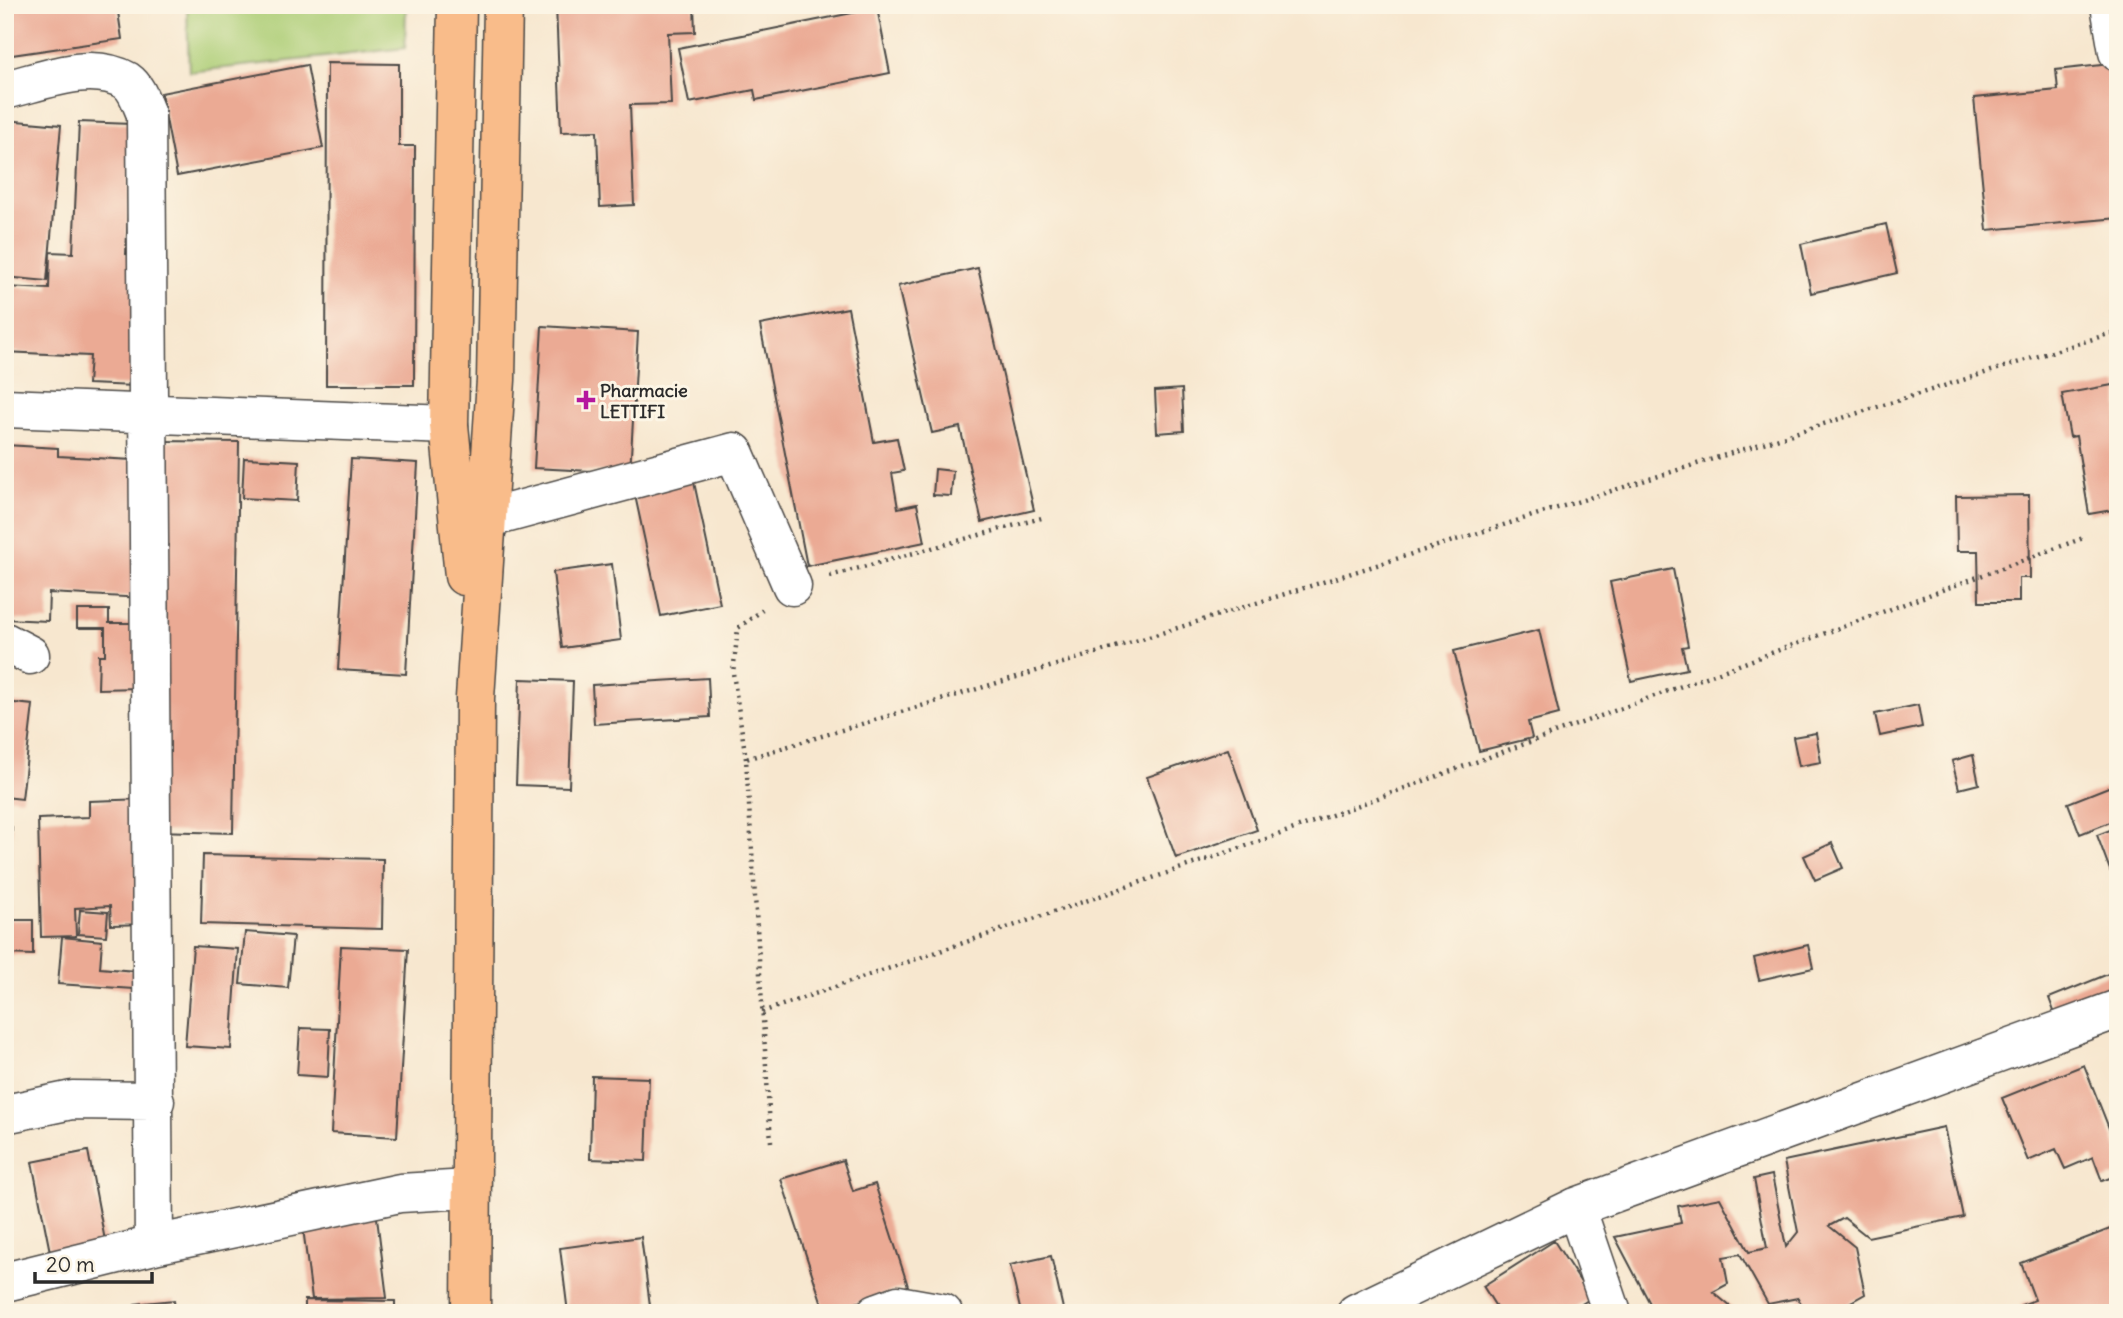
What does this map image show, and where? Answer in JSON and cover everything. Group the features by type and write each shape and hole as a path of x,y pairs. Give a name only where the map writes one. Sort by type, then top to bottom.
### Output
{"main road":[{"path":"457,5 449,425 475,698"},
{"path":"471,1313 469,1189 475,698 496,380 503,5"}],"street":[{"path":"2110,5 2118,52"},
{"path":"5,90 94,70 127,82 136,91 146,114 154,1245"},
{"path":"5,408 449,425"},
{"path":"486,519 734,452 792,586"},
{"path":"1356,1313 1576,1207 2118,1009"},
{"path":"5,1114 72,1100 155,1101"},
{"path":"5,1282 154,1245 400,1193 469,1189"},
{"path":"1576,1207 1612,1313"},
{"path":"876,1313 898,1305 943,1313"}],"path":[{"path":"746,758 1152,636 2118,331"},
{"path":"771,1142 746,758 733,673 738,628 792,586 1045,517"},
{"path":"762,1012 1272,836 2086,537"}],"green space":[{"path":"187,5 406,5 405,48 189,72"}],"building":[{"path":"5,5 117,5 122,39 5,56"},
{"path":"556,5 694,5 695,32 668,33 671,104 630,105 634,205 600,207 597,131 561,132"},
{"path":"877,8 890,73 756,100 754,90 689,103 678,48"},
{"path":"327,63 399,64 399,146 415,146 414,385 326,385"},
{"path":"2111,64 2118,137 2118,218 1987,230 1974,98 2058,90 2056,70"},
{"path":"307,65 323,148 177,176 161,93"},
{"path":"5,120 61,125 47,281 5,277"},
{"path":"79,122 132,124 126,254 141,255 135,386 88,384 90,356 5,352 5,287 49,289 50,252 73,253"},
{"path":"1886,224 1897,273 1811,293 1801,244"},
{"path":"978,268 1034,510 982,522 960,427 932,433 898,286"},
{"path":"848,308 874,442 897,438 904,471 892,473 898,508 917,504 925,542 807,566 760,325"},
{"name":"Pharmacie LETTIFI","path":"542,326 638,332 630,473 534,468"},
{"path":"2118,384 2118,509 2089,514 2076,436 2070,437 2062,394"},
{"path":"1182,389 1184,431 1157,433 1155,391"},
{"path":"160,441 239,442 233,833 154,831"},
{"path":"5,445 58,448 58,456 152,461 144,598 49,593 48,621 5,619"},
{"path":"244,458 299,461 297,501 242,498"},
{"path":"351,459 418,463 406,674 338,670"},
{"path":"935,469 953,471 951,496 933,495"},
{"path":"692,473 720,604 661,616 633,486"},
{"path":"2029,495 2030,578 2019,578 2019,602 1979,602 1978,551 1957,551 1956,496"},
{"path":"612,564 621,640 562,648 553,572"},
{"path":"1673,569 1688,646 1682,647 1687,669 1631,681 1610,582"},
{"path":"77,610 109,610 109,623 139,623 139,688 98,689 99,655 105,655 105,628 77,628"},
{"path":"1539,630 1559,714 1528,722 1532,738 1479,751 1454,651"},
{"path":"708,678 710,717 594,724 592,685"},
{"path":"520,679 573,681 569,787 516,785"},
{"path":"5,702 33,705 22,799 5,797"},
{"path":"1918,705 1922,727 1880,736 1875,714"},
{"path":"1816,733 1821,762 1799,766 1793,737"},
{"path":"1228,749 1257,830 1176,858 1147,777"},
{"path":"1973,755 1979,784 1959,789 1952,761"},
{"path":"2116,784 2118,819 2080,834 2068,803"},
{"path":"145,799 148,924 111,925 110,906 75,908 76,936 41,937 38,819 89,817 89,801"},
{"path":"5,827 12,827 10,920 33,920 33,955 5,954"},
{"path":"2118,827 2118,876 2113,878 2097,835"},
{"path":"1832,843 1843,868 1815,880 1804,856"},
{"path":"203,855 383,859 382,929 201,924"},
{"path":"80,910 108,912 106,936 78,934"},
{"path":"245,932 293,936 288,988 240,984"},
{"path":"62,937 102,941 100,968 135,971 134,989 58,984"},
{"path":"1808,945 1813,968 1759,980 1754,958"},
{"path":"193,946 238,949 231,1049 185,1046"},
{"path":"341,946 408,949 397,1137 331,1133"},
{"path":"2118,970 2118,998 2058,1022 2049,998"},
{"path":"300,1028 330,1029 328,1077 297,1075"},
{"path":"2084,1065 2118,1151 2118,1175 2102,1181 2093,1157 2065,1169 2056,1149 2028,1161 2002,1098"},
{"path":"592,1076 649,1078 646,1161 590,1159"},
{"path":"1944,1127 1963,1217 1868,1237 1844,1218 1829,1226 1855,1247 1865,1294 1842,1307 1843,1313 1806,1313 1798,1298 1768,1304 1740,1254 1723,1257 1728,1284 1713,1292 1738,1313 1655,1313 1615,1237 1681,1223 1678,1206 1720,1198 1749,1252 1767,1248 1754,1179 1772,1175 1786,1247 1798,1232 1784,1161"},
{"path":"88,1151 107,1251 52,1262 32,1162"},
{"path":"843,1160 853,1191 875,1184 908,1286 825,1313 781,1179"},
{"path":"376,1210 387,1298 312,1299 302,1220"},
{"path":"2118,1226 2118,1313 2024,1313 2021,1305 2035,1300 2021,1263"},
{"path":"641,1237 651,1313 568,1313 560,1248"},
{"path":"1554,1241 1591,1298 1568,1313 1500,1313 1483,1286"},
{"path":"1051,1256 1064,1313 1021,1313 1010,1265"},
{"path":"174,1300 175,1313 136,1313 135,1304"},
{"path":"305,1300 395,1301 395,1313 305,1313"}],"place":[{"name":"Pharmacie LETTIFI","path":"586,400"}]}
